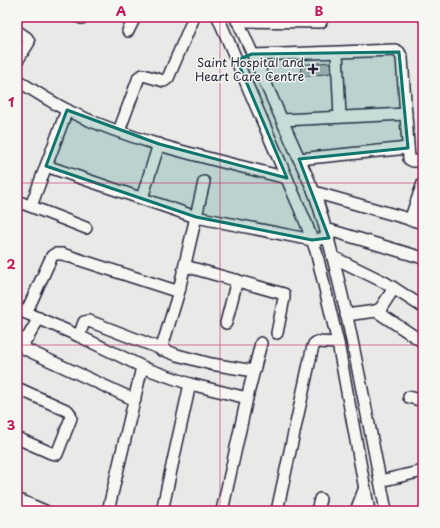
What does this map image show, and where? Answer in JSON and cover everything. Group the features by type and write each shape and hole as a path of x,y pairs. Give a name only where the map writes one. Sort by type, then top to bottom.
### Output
{"street":[{"path":"128,31 136,17"},
{"path":"119,131 139,77 143,75 164,81 168,78 194,17"},
{"path":"218,17 246,56 282,120 281,140 287,178 333,257 360,377 386,511"},
{"path":"321,22 237,19 246,56 281,140 299,159 314,192 322,237 324,282 338,342 368,511"},
{"path":"17,31 27,38 29,42 17,61"},
{"path":"246,56 395,50 399,52 402,58 410,161 423,161"},
{"path":"337,52 340,117"},
{"path":"17,80 38,94 68,110 119,131 159,144 287,178"},
{"path":"31,206 68,110"},
{"path":"282,120 406,114"},
{"path":"142,198 159,144"},
{"path":"299,159 408,148"},
{"path":"46,166 196,217 322,237 423,258"},
{"path":"161,350 180,288 204,182"},
{"path":"410,220 423,183"},
{"path":"314,192 423,223"},
{"path":"17,201 86,228"},
{"path":"180,288 177,291 62,254 55,254 52,256 21,311 79,336 142,367 190,384 247,398"},
{"path":"333,257 369,274 423,307"},
{"path":"185,266 284,294 277,333"},
{"path":"226,323 237,280"},
{"path":"346,315 376,311 381,308 394,288"},
{"path":"376,311 423,342"},
{"path":"39,318 21,339 25,349 134,400"},
{"path":"79,336 84,322 90,321 161,350 199,361 254,371"},
{"path":"277,511 314,344 317,342 338,342"},
{"path":"222,511 247,398 261,343"},
{"path":"108,511 142,367"},
{"path":"162,511 190,384"},
{"path":"17,388 68,411 71,418 57,454 51,453 17,438"},
{"path":"409,398 423,401"},
{"path":"380,481 423,470"},
{"path":"356,511 364,490"},
{"path":"317,511 320,499"},
{"path":"21,504 45,511"}],"highlighted area":[{"path":"399,52 408,148 299,159 329,238 312,240 196,217 46,166 67,110 159,144 287,178 237,60 252,54"}],"building":[{"path":"330,62 331,73 302,77 300,65"}],"place":[{"name":"Saint Hospital and Heart Care Centre","path":"313,69"}]}
